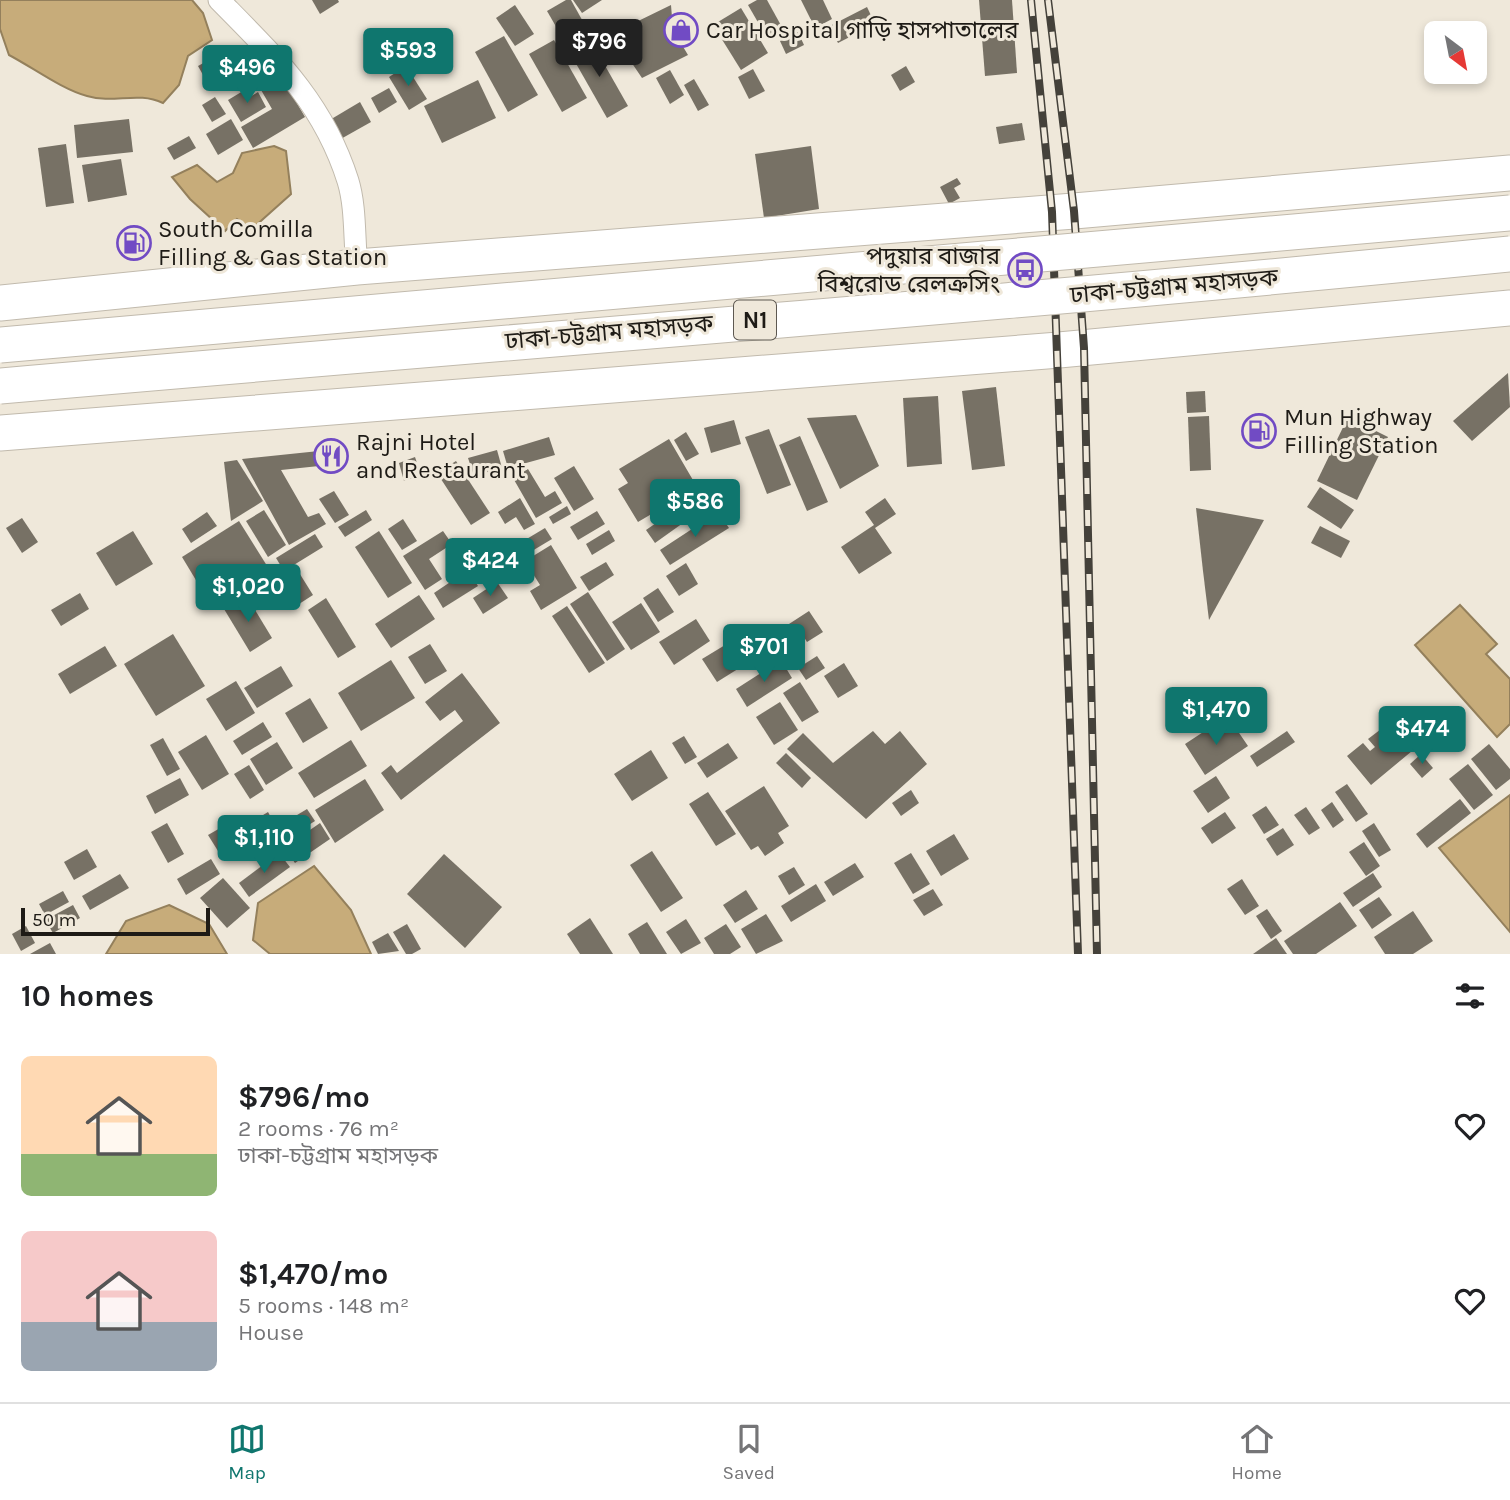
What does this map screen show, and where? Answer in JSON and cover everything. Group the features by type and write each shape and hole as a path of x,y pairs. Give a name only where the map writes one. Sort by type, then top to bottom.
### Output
{"highway":[{"path":"0,303 357,267 1074,211 1510,173"},
{"name":"ঢাকা-চট্টগ্রাম মহাসড়ক","path":"0,345 1510,213"},
{"name":"ঢাকা-চট্টগ্রাম মহাসড়ক","path":"0,386 703,324 1168,288 1510,254"},
{"name":"N1","path":"0,433 1084,348 1510,308"}],"street":[{"path":"219,0 289,71 324,124 349,183 357,267"}],"shaded area":[{"path":"0,0 192,0 203,13 212,40 188,56 179,85 163,103 144,98 97,98 68,89 9,55 0,29"},
{"path":"274,146 286,151 291,194 252,229 237,219 225,231 190,199 172,177 197,165 217,182 233,173 242,153"},
{"path":"1460,605 1497,644 1486,654 1510,679 1510,724 1497,737 1415,645"},
{"path":"1510,795 1510,932 1439,848"},
{"path":"314,866 351,910 371,954 270,954 253,940 258,903"},
{"path":"169,905 209,924 227,954 106,954 126,921"}],"building":[{"path":"312,0 338,0 339,2 320,14"},
{"path":"571,0 591,36 569,49 547,11"},
{"path":"573,0 602,0 582,13"},
{"path":"757,0 767,0 783,29 767,38 748,5"},
{"path":"801,0 823,0 832,19 815,28"},
{"path":"979,0 1012,0 1017,73 985,76"},
{"path":"515,5 534,34 515,46 496,18"},
{"path":"671,5 673,30 688,55 642,78 621,47 630,25"},
{"path":"867,7 875,24 838,43 830,26"},
{"path":"741,8 768,53 741,70 713,25"},
{"path":"798,32 804,45 786,54 780,41"},
{"path":"504,36 538,95 508,112 475,52"},
{"path":"554,40 587,98 562,112 529,54"},
{"path":"591,41 628,106 607,118 570,53"},
{"path":"218,55 227,70 207,82 198,66"},
{"path":"406,66 427,99 409,110 389,77"},
{"path":"906,66 915,82 900,91 891,75"},
{"path":"753,69 765,91 749,99 738,77"},
{"path":"670,70 684,95 670,104 656,78"},
{"path":"278,71 305,117 253,148 241,127 272,109 257,83"},
{"path":"694,79 709,105 698,111 684,85"},
{"path":"478,80 496,118 442,143 424,106"},
{"path":"389,88 397,102 379,113 371,98"},
{"path":"243,91 248,98 258,92 266,107 241,122 228,100"},
{"path":"215,97 226,114 212,122 202,105"},
{"path":"360,102 371,122 339,140 328,121"},
{"path":"129,119 133,152 77,158 74,125"},
{"path":"231,119 243,140 218,155 206,134"},
{"path":"1022,123 1025,140 999,144 996,127"},
{"path":"189,136 196,148 174,160 167,148"},
{"path":"66,144 74,203 46,207 38,148"},
{"path":"811,146 819,209 764,218 755,154"},
{"path":"121,159 127,195 88,202 82,165"},
{"path":"957,178 961,184 954,188 960,198 949,204 940,187"},
{"path":"1508,373 1510,407 1472,441 1453,421"},
{"path":"996,387 1005,466 972,470 962,391"},
{"path":"1205,391 1206,412 1187,413 1186,392"},
{"path":"938,396 942,464 907,467 903,398"},
{"path":"856,415 879,466 840,489 807,418"},
{"path":"1209,416 1211,470 1190,471 1188,417"},
{"path":"1348,417 1388,437 1357,500 1317,481"},
{"path":"734,420 741,444 711,453 704,428"},
{"path":"769,429 791,485 767,494 745,437"},
{"path":"686,432 699,454 686,461 674,440"},
{"path":"800,436 828,502 807,511 779,445"},
{"path":"549,437 555,455 508,468 503,451"},
{"path":"669,439 697,487 638,522 618,489 628,483 619,469"},
{"path":"497,450 502,468 474,476 468,458"},
{"path":"319,451 319,466 281,470 308,517 319,513 326,524 289,545 242,459"},
{"path":"415,457 421,475 404,481 399,463"},
{"path":"237,460 263,501 231,521 224,462"},
{"path":"456,461 490,513 471,525 437,473"},
{"path":"574,466 594,499 574,511 554,478"},
{"path":"528,469 545,497 555,491 562,503 536,518 513,478"},
{"path":"1320,487 1354,510 1341,529 1307,507"},
{"path":"334,491 349,515 335,523 319,499"},
{"path":"702,491 711,503 655,543 646,530"},
{"path":"520,498 535,524 524,530 516,517 505,524 498,512"},
{"path":"885,498 896,514 875,528 892,553 859,574 841,547 874,525 865,512"},
{"path":"567,506 571,514 553,524 549,517"},
{"path":"1196,508 1264,520 1209,620 1203,571"},
{"path":"264,510 286,545 268,557 246,521"},
{"path":"366,510 372,520 345,537 338,527"},
{"path":"597,511 605,524 578,540 570,527"},
{"path":"207,512 217,526 191,543 182,529"},
{"path":"718,512 729,528 670,565 660,550"},
{"path":"22,518 38,542 22,553 6,528"},
{"path":"403,519 417,541 402,550 388,529"},
{"path":"239,521 269,569 211,605 182,557"},
{"path":"1320,526 1350,541 1341,558 1311,543"},
{"path":"545,528 552,539 522,557 515,546"},
{"path":"609,530 615,541 592,555 586,544"},
{"path":"133,531 153,564 116,586 96,553"},
{"path":"379,531 412,583 388,598 355,547"},
{"path":"443,531 452,544 429,559 442,579 425,590 403,556"},
{"path":"315,534 323,547 284,571 276,558"},
{"path":"551,545 577,588 541,610 530,591 540,585 525,561"},
{"path":"480,547 498,575 485,584 466,555"},
{"path":"606,562 614,575 589,591 580,577"},
{"path":"686,563 698,584 679,596 666,576"},
{"path":"468,570 478,586 443,608 434,593"},
{"path":"298,571 313,595 299,604 284,579"},
{"path":"497,582 508,598 483,614 473,598"},
{"path":"658,588 674,612 658,622 643,598"},
{"path":"588,592 625,649 607,661 570,604"},
{"path":"80,593 89,609 61,626 51,610"},
{"path":"246,595 272,638 250,652 224,609"},
{"path":"419,595 435,619 391,648 375,624"},
{"path":"326,598 356,647 338,658 308,610"},
{"path":"641,603 660,632 631,650 612,622"},
{"path":"567,606 605,663 589,673 552,616"},
{"path":"809,611 823,632 807,642 802,634 766,657 758,644"},
{"path":"696,619 710,641 674,665 659,642"},
{"path":"173,634 205,686 156,716 124,664"},
{"path":"735,639 749,662 717,682 702,659"},
{"path":"430,644 447,671 425,684 408,657"},
{"path":"105,646 117,666 70,694 58,674"},
{"path":"817,656 825,668 806,680 798,668"},
{"path":"391,660 415,698 361,731 338,693"},
{"path":"781,660 792,678 747,707 736,689"},
{"path":"844,663 858,686 838,698 824,676"},
{"path":"281,666 293,686 257,708 244,688"},
{"path":"462,673 500,723 401,800 381,773 391,765 397,773 463,721 455,710 440,721 425,702"},
{"path":"236,681 255,713 226,731 206,699"},
{"path":"800,682 819,712 802,722 783,693"},
{"path":"310,698 328,728 303,743 285,713"},
{"path":"780,702 798,730 774,745 756,717"},
{"path":"1220,721 1227,732 1235,727 1248,746 1205,775 1185,744"},
{"path":"263,722 272,737 242,755 233,741"},
{"path":"1389,723 1412,751 1371,785 1347,756 1363,743 1370,751 1375,747 1368,739"},
{"path":"873,731 885,744 900,731 927,764 866,819 787,749 803,733 833,763"},
{"path":"1287,731 1295,742 1257,767 1250,756"},
{"path":"206,735 229,774 202,790 178,752"},
{"path":"684,736 697,757 685,764 672,743"},
{"path":"163,738 180,769 167,776 150,745"},
{"path":"351,740 367,766 314,798 298,773"},
{"path":"277,742 293,768 266,785 250,759"},
{"path":"728,743 738,758 707,778 697,763"},
{"path":"1489,744 1510,769 1510,779 1496,790 1471,759"},
{"path":"651,750 668,778 632,801 614,774"},
{"path":"786,753 811,778 802,788 776,763"},
{"path":"1421,754 1433,768 1422,778 1410,764"},
{"path":"1468,764 1493,795 1474,810 1449,779"},
{"path":"249,765 264,790 250,799 234,774"},
{"path":"1216,776 1230,798 1208,813 1193,791"},
{"path":"180,778 189,795 155,814 146,796"},
{"path":"365,779 384,810 335,843 315,810"},
{"path":"1347,784 1368,814 1356,822 1335,792"},
{"path":"764,786 789,826 778,833 784,843 765,856 758,846 751,850 725,811"},
{"path":"911,790 919,803 901,816 892,803"},
{"path":"708,792 736,834 716,846 689,804"},
{"path":"1460,799 1471,813 1427,848 1416,834"},
{"path":"1332,802 1344,820 1333,828 1321,810"},
{"path":"1266,806 1279,825 1264,834 1252,815"},
{"path":"1306,807 1320,828 1309,835 1294,815"},
{"path":"307,809 315,821 272,848 264,835"},
{"path":"268,812 275,825 246,843 238,830"},
{"path":"1225,812 1236,828 1212,844 1201,828"},
{"path":"167,823 184,854 168,863 151,832"},
{"path":"229,823 244,847 223,859 208,835"},
{"path":"320,823 330,839 295,863 284,848"},
{"path":"1374,823 1391,850 1379,857 1362,831"},
{"path":"1283,828 1294,845 1277,856 1266,839"},
{"path":"954,834 969,859 941,876 926,851"},
{"path":"1364,842 1380,866 1366,876 1349,852"},
{"path":"87,849 97,867 74,880 64,862"},
{"path":"652,851 683,898 661,912 630,865"},
{"path":"279,853 290,867 249,897 239,883"},
{"path":"911,853 930,884 913,894 894,863"},
{"path":"444,854 502,907 465,948 407,894"},
{"path":"211,859 220,874 186,895 177,879"},
{"path":"855,863 864,877 833,896 824,882"},
{"path":"794,867 805,885 789,895 778,876"},
{"path":"1373,873 1382,887 1353,907 1343,893"},
{"path":"120,874 129,888 90,910 82,896"},
{"path":"223,878 250,908 227,928 200,898"},
{"path":"1242,879 1259,906 1245,915 1227,889"},
{"path":"816,884 826,901 791,922 781,906"},
{"path":"933,889 943,905 924,916 913,900"},
{"path":"746,890 758,909 735,923 723,905"},
{"path":"63,891 69,902 45,915 39,904"},
{"path":"1379,897 1392,915 1372,929 1359,910"},
{"path":"1340,902 1357,926 1316,954 1293,954 1284,941"},
{"path":"73,905 80,918 53,933 45,920"},
{"path":"1267,909 1282,931 1271,939 1256,916"},
{"path":"1413,911 1433,941 1413,954 1385,954 1374,937"},
{"path":"766,914 783,941 756,954 741,929"},
{"path":"590,918 613,954 580,954 567,934"},
{"path":"686,919 701,943 681,954 666,932"},
{"path":"647,922 667,954 640,954 628,934"},
{"path":"407,924 421,949 412,954 406,954 393,932"},
{"path":"726,924 741,947 730,954 714,954 704,938"},
{"path":"26,926 35,943 21,951 12,934"},
{"path":"388,933 399,951 378,954 372,942"},
{"path":"1276,938 1287,954 1253,954"},
{"path":"50,943 56,954 30,954"}],"railway":[{"path":"1031,0 1052,212 1078,954"},
{"path":"1048,0 1074,211 1084,348 1097,954"}],"place":[{"name":"Car Hospital গাড়ি হাসপাতালের","path":"681,30"},
{"name":"South Comilla Filling & Gas Station","path":"134,243"},
{"name":"পদুয়ার বাজার বিশ্বরোড রেলক্রসিং","path":"1025,270"},
{"name":"Mun Highway Filling Station","path":"1259,431"},
{"name":"Rajni Hotel and Restaurant","path":"331,456"}]}
